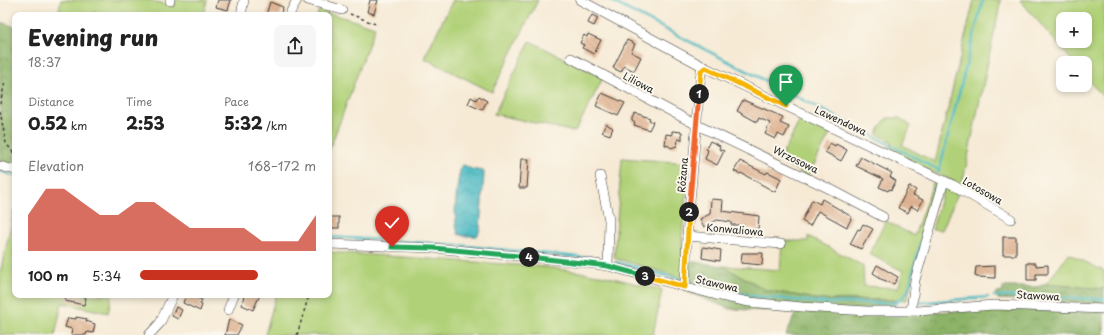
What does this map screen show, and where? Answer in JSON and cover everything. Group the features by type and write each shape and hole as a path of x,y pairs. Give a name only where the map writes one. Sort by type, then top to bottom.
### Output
{"street":[{"path":"242,12 244,0"},
{"path":"291,12 297,0"},
{"path":"310,0 342,10"},
{"name":"Lawendowa","path":"580,0 706,68 944,181"},
{"name":"Liliowa","path":"571,58 697,125"},
{"name":"Różana","path":"685,287 687,236 701,71 706,68"},
{"name":"Wrzosowa","path":"697,125 832,190 883,217"},
{"path":"0,166 12,169"},
{"path":"600,176 609,220 608,266"},
{"path":"911,311 915,280 944,181"},
{"name":"Lotosowa","path":"944,181 1011,219"},
{"name":"Konwaliowa","path":"687,236 781,244"},
{"name":"Stawowa","path":"332,244 433,248 582,262 608,266 685,287 749,302 867,311 911,311 994,305 1104,309"},
{"path":"149,335 160,323 172,298"},
{"path":"228,310 233,298"}],"path":[{"path":"342,10 378,25"},
{"path":"0,104 5,82"},
{"path":"0,111 6,142 12,151"},
{"path":"297,335 308,298"}],"green space":[{"path":"61,0 148,0 174,6 175,0 207,0 205,12 59,12"},
{"path":"453,0 538,0 492,92 424,58"},
{"path":"974,0 1001,0 962,185 889,153 892,142 877,134 887,118 900,118 911,126 902,145 935,162"},
{"path":"1020,0 1104,0 1104,98 1092,84 1092,56 1068,56 1061,48 1092,48 1092,12 1056,12 1056,42"},
{"path":"332,14 375,27 332,143"},
{"path":"0,22 12,26 12,165 0,163"},
{"path":"530,41 603,78 575,132 494,114"},
{"path":"801,118 830,134 808,176 779,161"},
{"path":"622,158 689,163 682,236 683,278 614,258"},
{"path":"933,183 939,184 907,300 821,300 766,290 723,266 780,270 782,241 808,241 808,236 863,266 864,286 898,288 903,271 869,254 886,221 914,236"},
{"path":"944,187 958,193 942,230 932,229"},
{"path":"12,220 12,298 111,298 108,313 62,303 55,335 0,335 0,273"},
{"path":"332,252 546,267 605,276 662,290 653,335 265,335 275,298 332,298"},
{"path":"1069,254 1104,271 1104,289 1046,284"},
{"path":"689,261 723,266 766,290 821,300 893,300 897,314 994,309 1104,312 1104,335 786,335 796,312 730,309 687,292"},
{"path":"1046,284 1104,289 1104,304 998,299 996,293 1003,292 1003,287 1037,287"}],"water":[{"path":"464,165 471,169 484,171 480,230 477,236 464,236 458,234 456,227 455,210 457,191 461,166"}],"building":[{"path":"218,0 231,0 228,10 216,7"},
{"path":"370,0 378,0 374,14 367,12"},
{"path":"270,2 283,7 281,12 267,12"},
{"path":"592,15 598,18 594,26 588,23"},
{"path":"588,34 601,40 594,54 582,48 584,45 580,43 584,35 587,37"},
{"path":"627,40 635,44 631,52 641,57 634,71 624,66 621,72 613,68"},
{"path":"602,93 625,103 618,116 596,106"},
{"path":"479,96 487,101 482,110 468,104 471,97 476,100"},
{"path":"743,100 783,117 780,123 789,127 784,137 778,134 775,139 765,134 770,123 759,118 757,122 737,111"},
{"path":"635,113 650,118 649,120 653,122 649,130 634,125 635,123 632,121 632,118"},
{"path":"606,124 613,128 610,135 602,132"},
{"path":"672,131 682,132 682,140 678,139 677,146 671,148 665,145 666,134 672,135"},
{"path":"710,141 720,146 719,149 724,151 717,165 705,159 708,150 706,149"},
{"path":"830,143 835,146 836,144 847,150 841,161 825,152"},
{"path":"861,157 892,173 890,177 896,181 891,190 889,189 888,191 879,187 883,179 856,166"},
{"path":"521,159 529,159 527,188 519,188"},
{"path":"740,161 766,174 767,172 770,173 781,179 775,192 741,173 740,174 734,171"},
{"path":"909,186 916,190 913,195 923,200 918,210 911,206 908,213 898,208"},
{"path":"711,199 723,200 722,211 759,216 758,229 739,228 739,225 731,225 731,222 717,220 704,227 700,219 710,214"},
{"path":"822,199 852,217 847,227 818,211 810,226 802,221 812,200 820,204"},
{"path":"332,217 339,217 339,228 332,228"},
{"path":"863,224 873,229 861,249 850,244 858,229 860,230"},
{"path":"1003,237 1016,237 1016,255 1003,255"},
{"path":"703,247 721,250 720,261 702,258"},
{"path":"742,253 763,253 762,265 741,263"},
{"path":"1027,263 1036,263 1036,266 1048,265 1048,274 1036,274 1036,280 1027,280"},
{"path":"877,265 898,277 894,284 878,278 878,276 873,273"},
{"path":"995,266 995,278 975,276 976,267"},
{"path":"66,298 86,298 84,305 65,301"},
{"path":"185,298 198,298 202,300 200,304 202,305 200,311 183,303"},
{"path":"243,298 259,298 253,310 242,305"},
{"path":"176,307 182,310 178,319 172,316"},
{"path":"76,317 87,319 86,321 95,324 93,333 87,332 86,335 71,335 72,329 65,327 68,318 76,319"},
{"path":"229,319 242,325 237,335 225,335"}],"waterway":[{"path":"609,0 939,170"},
{"path":"939,171 983,0"},
{"path":"0,171 12,175"},
{"path":"895,302 900,300 908,291 935,187"},
{"path":"332,237 388,240"},
{"path":"397,241 457,245 599,259"},
{"path":"616,262 682,280"},
{"path":"692,283 753,296 825,303 897,303"},
{"path":"994,296 1104,299"},
{"path":"916,303 988,297"}],"route":[{"path":"392,247 472,251 582,262 608,266 685,287 687,236 701,71 706,68 786,106"}]}
